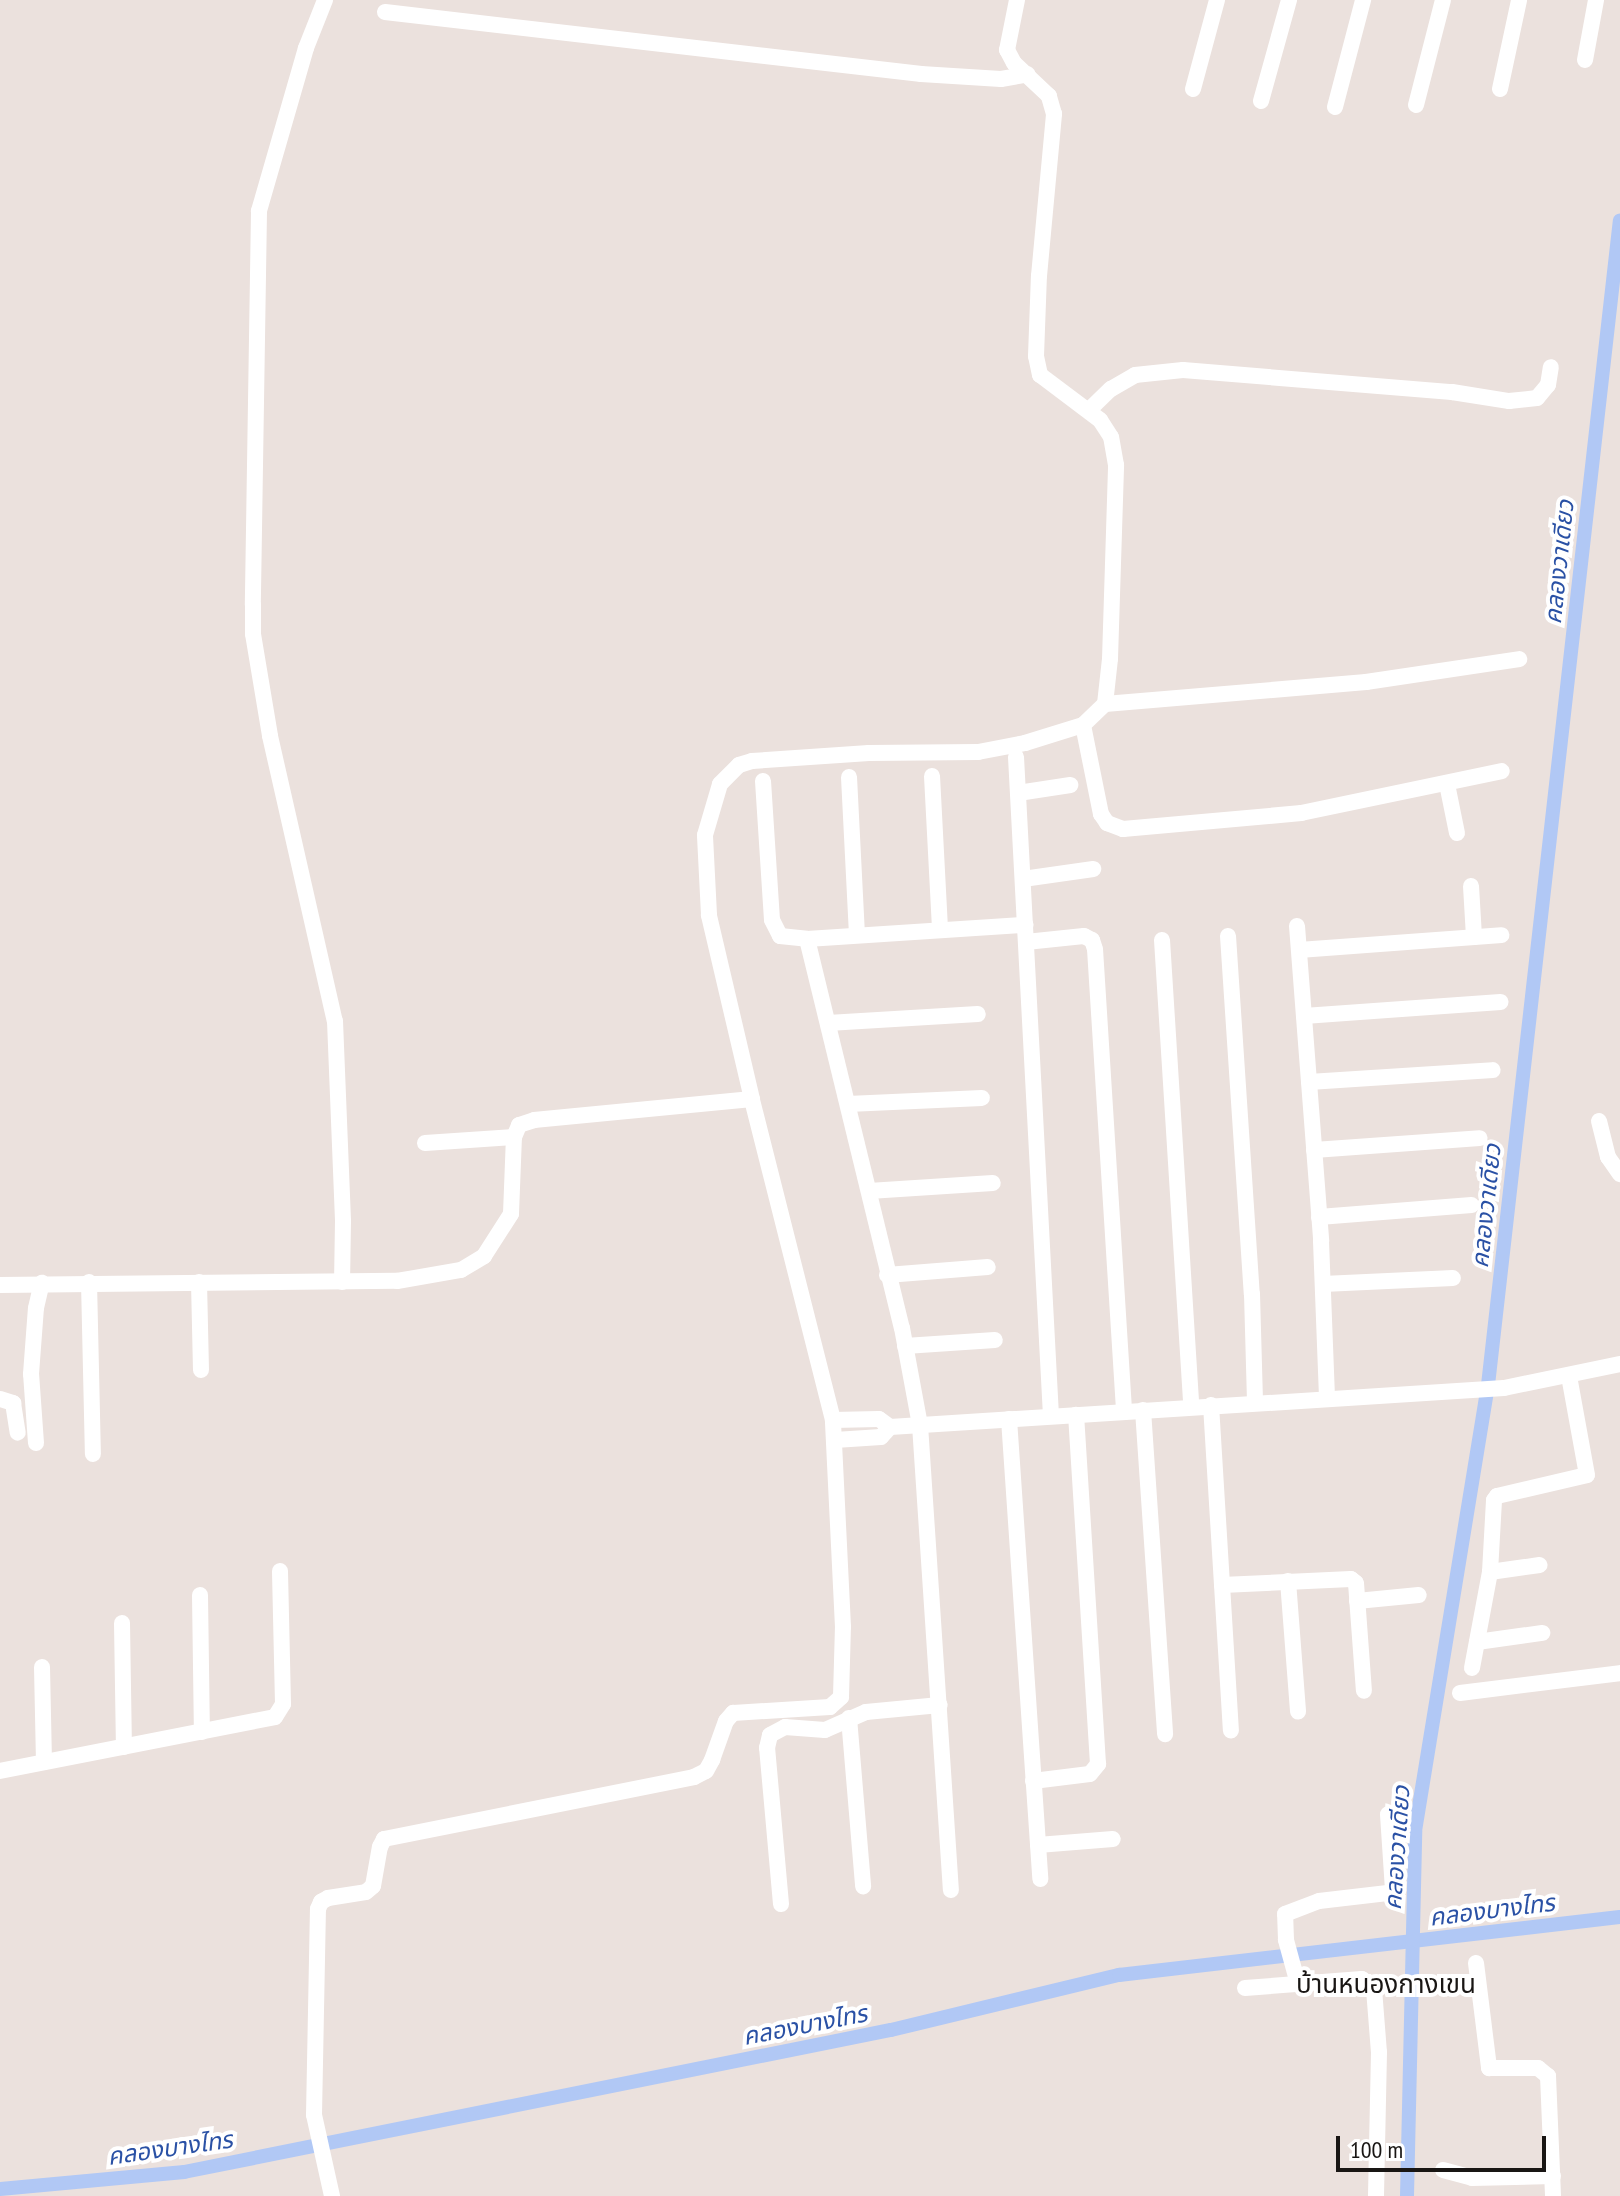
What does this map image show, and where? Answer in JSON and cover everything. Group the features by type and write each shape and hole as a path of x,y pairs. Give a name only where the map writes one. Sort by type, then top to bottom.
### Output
{"street":[{"path":"325,0 306,48 259,211 253,634 270,736 335,1021 343,1221 342,1282"},
{"path":"1017,0 1007,50 1014,63 1049,96 1054,114 1039,276 1036,356 1040,375 1055,389 1090,409 1111,437 1116,465 1110,659 1105,704"},
{"path":"1193,89 1217,0"},
{"path":"1261,101 1289,0"},
{"path":"1335,107 1363,0"},
{"path":"1416,105 1443,0"},
{"path":"1500,89 1519,0"},
{"path":"1585,60 1596,0"},
{"path":"385,12 921,74 1001,79 1028,74"},
{"path":"1090,409 1135,375 1183,370 1452,392 1509,401 1537,398 1548,385 1551,367"},
{"path":"332,2196 315,2118 318,1909 321,1902 366,1892 376,1879 380,1847 393,1835 694,1777 706,1771 726,1721 733,1713 837,1704 841,1697 843,1627 833,1420 709,915 705,835 720,784 729,773 752,761 869,753 978,752 1025,743 1083,725 1105,704 1366,682 1519,659"},
{"path":"1083,725 1101,814 1107,823 1123,829 1301,813 1502,771"},
{"path":"1016,757 1051,1416"},
{"path":"932,776 940,930"},
{"path":"849,777 857,935"},
{"path":"763,781 775,930 780,936 807,939 1026,925"},
{"path":"1447,784 1457,833"},
{"path":"1018,793 1070,785"},
{"path":"1023,879 1093,869"},
{"path":"1471,886 1474,937"},
{"path":"1297,926 1319,1217 1327,1398"},
{"path":"1299,950 1501,935"},
{"path":"1026,942 1084,936 1092,940 1095,949 1124,1412"},
{"path":"1228,936 1252,1294 1255,1402"},
{"path":"807,939 869,1191 920,1425 951,1890"},
{"path":"1162,940 1191,1406"},
{"path":"1304,1016 1501,1002"},
{"path":"828,1023 978,1014"},
{"path":"1309,1082 1493,1070"},
{"path":"848,1104 982,1098"},
{"path":"0,1285 397,1281 461,1270 484,1256 511,1214 514,1137 519,1125 534,1120 752,1099"},
{"path":"1599,1121 1608,1157 1620,1174"},
{"path":"425,1143 514,1137"},
{"path":"1314,1150 1480,1138"},
{"path":"869,1191 993,1183"},
{"path":"1319,1217 1472,1205"},
{"path":"887,1275 988,1267"},
{"path":"1323,1284 1453,1278"},
{"path":"89,1282 93,1454"},
{"path":"199,1282 201,1370"},
{"path":"36,1443 31,1374 36,1308 42,1283"},
{"path":"905,1346 995,1340"},
{"path":"833,1420 879,1419 890,1427 1504,1388 1620,1364"},
{"path":"1472,1668 1490,1572 1491,1520 1497,1496 1587,1475 1569,1376"},
{"path":"0,1399 13,1403 18,1433"},
{"path":"1211,1405 1231,1730"},
{"path":"1143,1410 1165,1734"},
{"path":"1033,1781 1090,1774 1098,1764 1076,1415"},
{"path":"1009,1419 1040,1879"},
{"path":"835,1440 881,1437 890,1427"},
{"path":"1490,1572 1540,1565"},
{"path":"0,1771 275,1717 281,1712 280,1571"},
{"path":"1222,1585 1351,1579 1356,1583 1364,1691"},
{"path":"1288,1581 1298,1712"},
{"path":"200,1595 202,1732"},
{"path":"1357,1601 1419,1595"},
{"path":"122,1623 124,1747"},
{"path":"1477,1642 1542,1633"},
{"path":"42,1667 44,1762"},
{"path":"1460,1693 1620,1673"},
{"path":"781,1904 767,1748 770,1735 785,1727 825,1730 866,1712 940,1705"},
{"path":"849,1718 863,1886"},
{"path":"1295,1977 1284,1920 1291,1910 1319,1901 1393,1890 1388,1814"},
{"path":"1038,1845 1113,1839"},
{"path":"1476,1963 1489,2068 1538,2068 1548,2076 1553,2196"},
{"path":"1245,1988 1295,1977 1362,1979 1374,1989 1379,2052 1376,2196"},
{"path":"1443,2170 1472,2178 1553,2176"}],"waterway":[{"name":"คลองวาเดียว","path":"1407,2196 1415,1831 1488,1385 1620,220"},
{"name":"คลองบางไทร","path":"0,2189 184,2172 891,2030 1119,1975 1620,1917"}],"district":[{"name":"บ้านหนองกางเขน","path":"1386,1984"}]}
